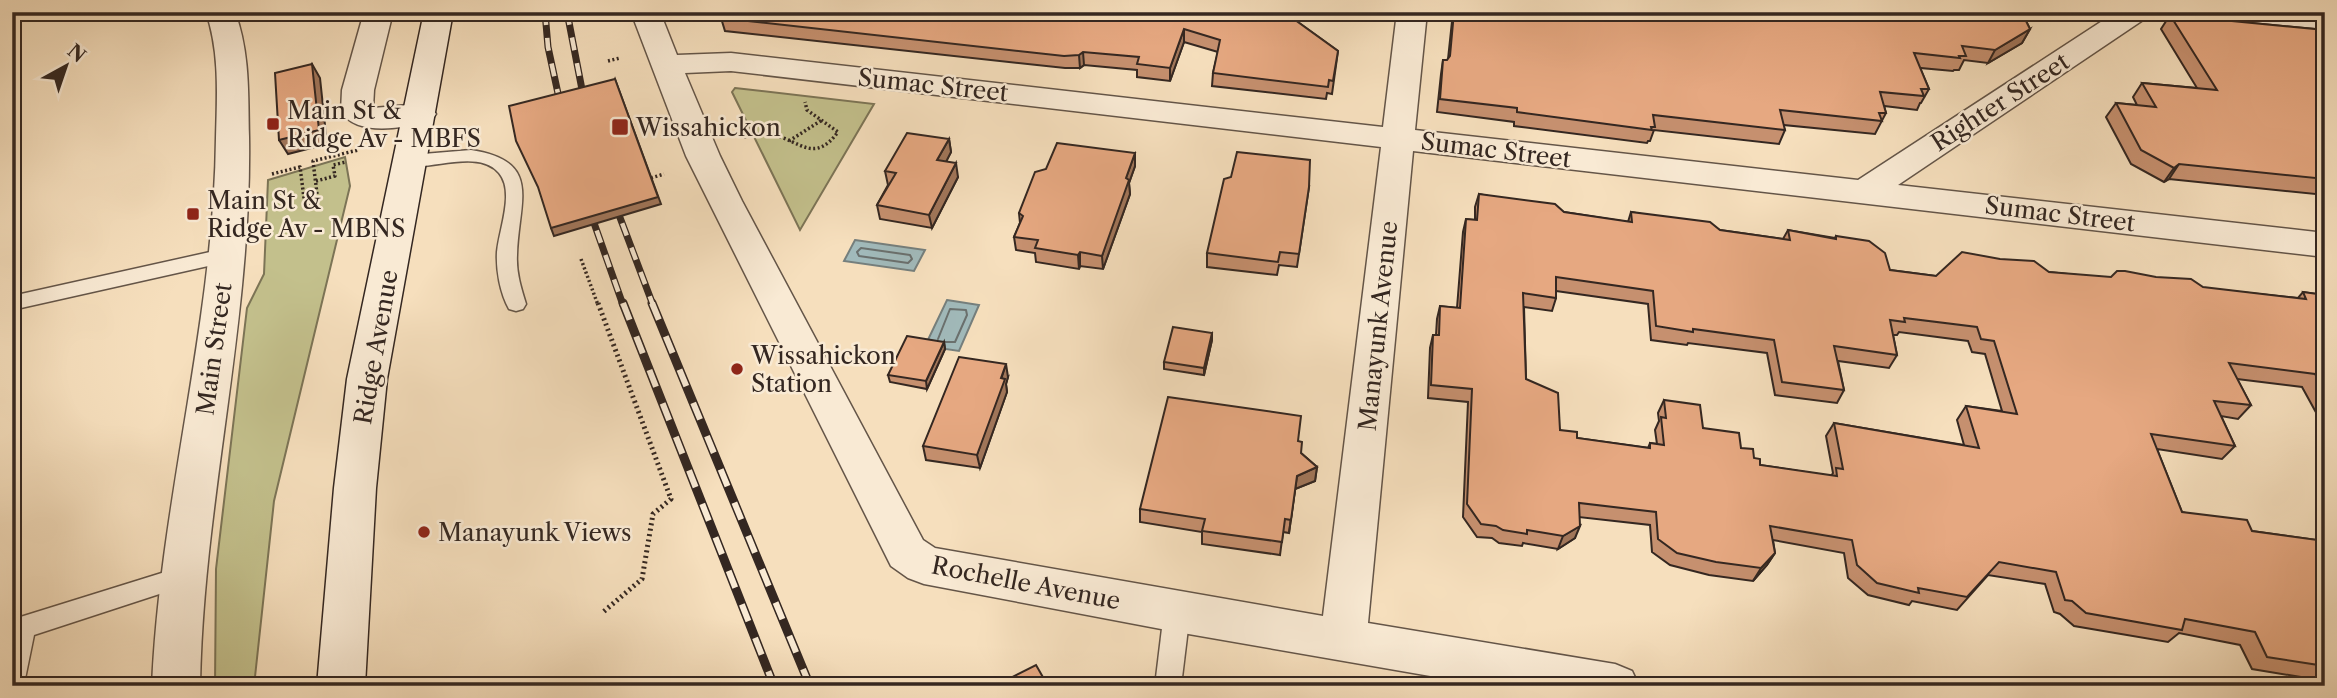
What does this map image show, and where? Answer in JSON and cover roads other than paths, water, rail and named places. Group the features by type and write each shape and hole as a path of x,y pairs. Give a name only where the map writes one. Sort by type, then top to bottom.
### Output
{"street":[{"name":"Main Street","path":"176,686 181,577 228,255 233,184 232,51 220,12"},
{"path":"379,12 358,90 357,112 360,116 373,117 420,114"},
{"name":"Ridge Avenue","path":"341,686 355,488 367,379 439,12"},
{"name":"Rochelle Avenue","path":"645,12 725,201 907,553 924,565 1177,612 1615,686"},
{"name":"Manayunk Avenue","path":"1343,640 1412,12"},
{"name":"Righter Street","path":"1864,192 2136,12"},
{"path":"2190,12 2325,25"},
{"name":"Sumac Street","path":"667,64 731,62 2325,245"}],"lane":[{"path":"411,161 469,154 497,164 511,178 514,185 507,259 508,279 516,304"},
{"path":"12,303 228,255"},
{"path":"12,679 23,627 181,577"},
{"path":"1168,686 1168,663 1177,612"}],"water":[{"path":"855,240 925,250 914,271 844,261"},
{"path":"947,300 979,305 959,351 925,346"}],"railway":[{"path":"545,12 548,47 562,112"},
{"path":"567,12 585,105"},
{"path":"613,199 653,305"},
{"path":"588,206 623,305"},
{"path":"623,303 774,686"},
{"path":"652,303 810,686"}],"place":[{"name":"Main St & Ridge Av - MBFS","path":"273,124"},
{"name":"Wissahickon","path":"620,127"},
{"name":"Main St & Ridge Av - MBNS","path":"193,214"},
{"name":"Wissahickon Station","path":"737,369"},
{"name":"Manayunk Views","path":"424,532"}]}
